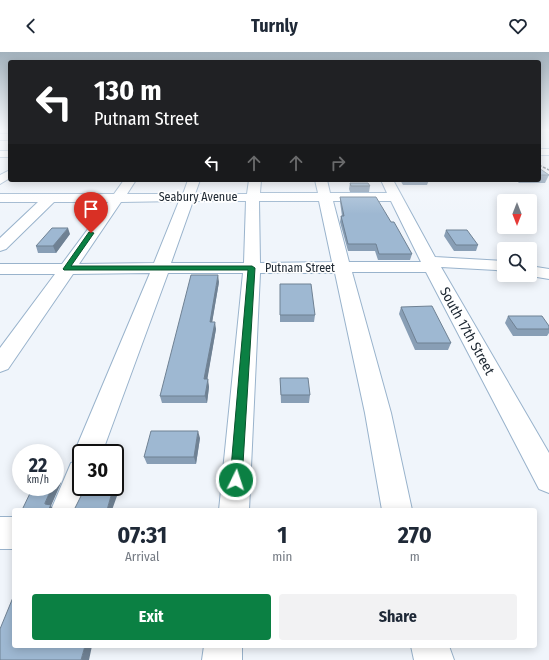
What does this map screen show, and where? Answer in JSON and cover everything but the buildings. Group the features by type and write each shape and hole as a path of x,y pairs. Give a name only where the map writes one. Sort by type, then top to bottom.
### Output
{"street":[{"path":"0,364 129,182"},
{"path":"234,508 252,268 254,188"},
{"path":"324,188 378,413 397,508"},
{"name":"Seabury Avenue","path":"0,198 117,198 191,189 392,188"},
{"name":"South 17th Street","path":"392,188 431,264 549,480"},
{"path":"92,444 191,189"},
{"path":"0,246 50,198"},
{"name":"Putnam Street","path":"0,269 342,268 431,264 497,265"},
{"path":"67,508 72,495"},
{"path":"0,533 12,533"},
{"path":"222,660 223,648"},
{"path":"431,648 434,660"}],"railway":[{"path":"541,166 549,170"}],"route":[{"path":"91,233 66,269 252,268 236,480"}]}
